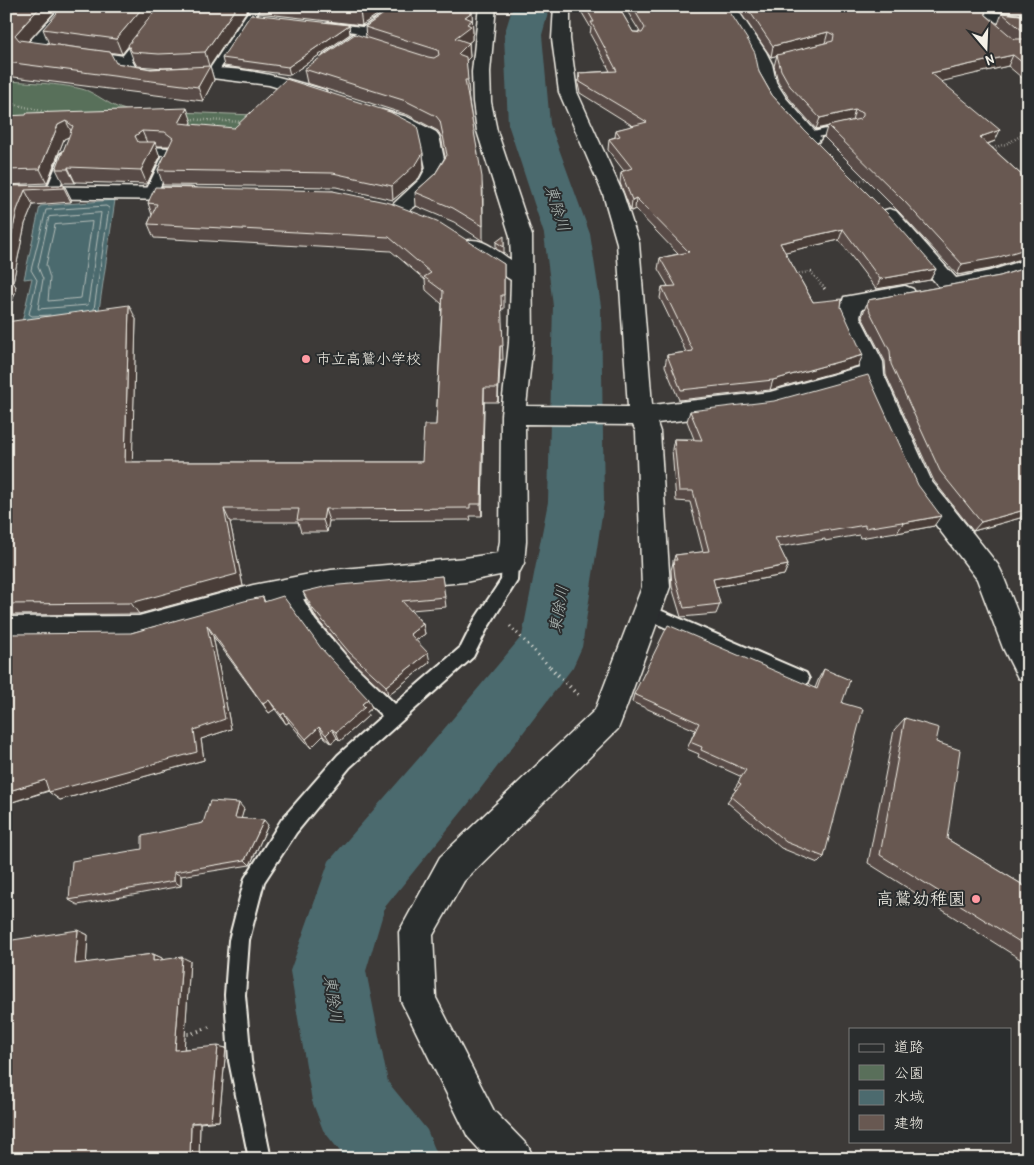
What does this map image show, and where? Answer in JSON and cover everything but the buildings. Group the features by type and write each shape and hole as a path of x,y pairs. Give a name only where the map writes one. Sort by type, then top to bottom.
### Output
{"street":[{"path":"72,6 32,49 124,62 128,72 156,77 212,73 271,80 336,100"},
{"path":"290,85 353,42 370,39 406,6"},
{"path":"6,630 139,629 253,597 331,582 465,570 510,563 513,541 520,415 521,236 487,131 482,102 481,72 488,6"},
{"path":"515,1159 481,1124 419,1001 416,932 452,869 607,719 656,587 648,432 641,416 628,243 613,194 568,92 561,39 562,6"},
{"path":"726,6 767,63 767,82 778,101 815,142"},
{"path":"983,17 1028,21"},
{"path":"363,109 400,122 430,136 436,168 428,183 389,208 422,219"},
{"path":"6,192 214,194"},
{"path":"879,206 951,286"},
{"path":"454,234 522,277"},
{"path":"1028,266 993,278 852,303 849,317 871,362 872,375 922,488 988,573 1017,648 1028,670"},
{"path":"520,415 641,416 770,401 860,376 872,375"}],"lane":[{"path":"124,62 168,6"},
{"path":"212,73 255,17 257,6"},
{"path":"314,24 370,39"},
{"path":"815,142 852,126"},
{"path":"52,191 72,140"},
{"path":"148,151 170,152 151,193"},
{"path":"260,1159 240,1061 234,995 239,940 255,878 289,826 344,761 467,652 481,624 509,581 510,563"},
{"path":"289,590 309,625 345,667 395,716"},
{"path":"648,612 800,679"}],"path":[{"path":"6,102 52,114"},
{"path":"183,119 250,122"},
{"path":"982,151 1006,144 1028,132"},
{"path":"785,274 811,272 834,301 851,307"},
{"path":"492,607 589,706 607,719"},
{"path":"173,1035 191,1034 236,1016"}],"green space":[{"path":"6,81 48,84 80,89 88,91 116,107 126,110 255,115 421,174 406,188 6,116"}],"water":[{"path":"115,200 98,317 22,322 32,278 24,279 40,206"}],"waterway":[{"name":"東除川","path":"398,1159 352,1101 328,971 355,887 457,765 551,647 576,502 577,306 567,234 529,124 523,35 532,6"}],"place":[{"name":"市立高鷲小学校","path":"306,359"},
{"name":"高鷲幼稚園","path":"976,899"}]}
